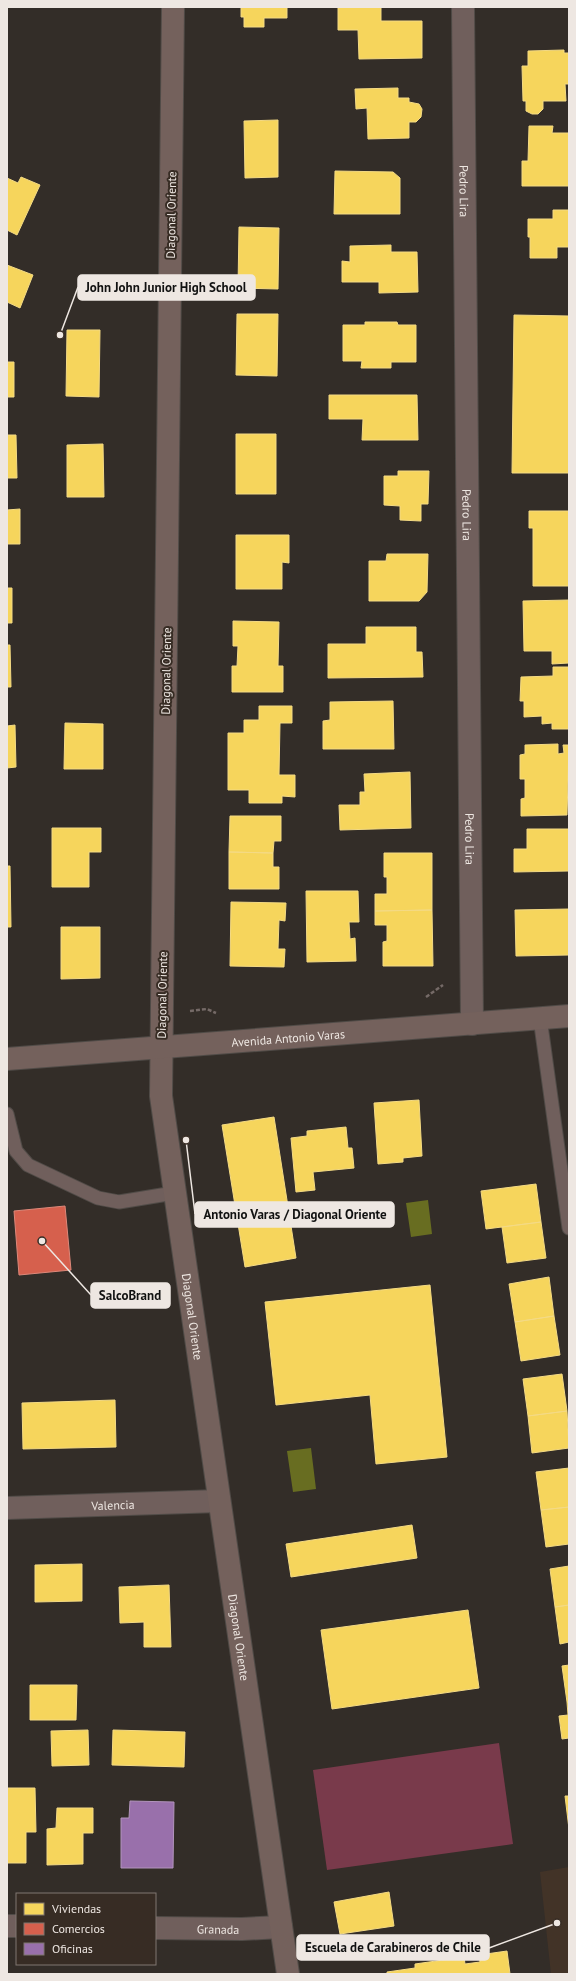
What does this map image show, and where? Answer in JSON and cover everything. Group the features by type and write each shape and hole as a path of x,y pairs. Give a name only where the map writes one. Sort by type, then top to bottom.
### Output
{"main road":[{"name":"Diagonal Oriente","path":"173,7 160,1047 162,1101 174,1193 288,1974"},
{"name":"Avenida Antonio Varas","path":"7,1059 569,1016"}],"street":[{"name":"Pedro Lira","path":"463,7 472,1024"},
{"name":"Valencia","path":"7,1508 219,1501"},
{"name":"Granada","path":"156,1928 242,1929 281,1927"}],"lane":[{"path":"540,1018 569,1228"},
{"path":"7,1114 16,1151 28,1165 98,1198 119,1202 174,1193"}],"shaded area":[{"path":"428,1200 432,1234 411,1237 406,1203"},
{"path":"311,1448 316,1489 293,1492 287,1451"},
{"path":"499,1743 513,1844 327,1870 313,1770"},
{"path":"569,1867 569,1974 551,1974 540,1872"}],"building: Viviendas":[{"path":"241,7 287,7 287,18 264,18 264,27 244,27 244,17 241,17"},
{"path":"338,7 381,7 381,21 422,21 422,58 359,59 358,30 338,30"},
{"path":"564,50 564,53 569,53 569,84 565,84 566,101 543,101 543,109 538,114 532,114 526,111 526,101 523,101 522,66 528,66 528,51"},
{"path":"398,88 398,98 409,98 409,102 419,104 422,109 421,117 416,122 409,122 409,138 368,139 367,108 356,109 355,89"},
{"path":"278,120 278,177 245,178 244,121"},
{"path":"529,126 553,126 552,133 569,133 569,186 522,186 522,161 528,161"},
{"path":"335,171 393,172 400,178 400,214 334,214"},
{"path":"21,177 40,185 17,235 7,230 7,178 18,183"},
{"path":"553,210 569,210 569,247 557,247 557,258 530,258 528,219 553,219"},
{"path":"239,227 279,228 278,289 238,288"},
{"path":"391,245 391,252 417,252 418,292 379,293 379,282 342,282 342,261 350,262 350,246"},
{"path":"7,265 33,275 20,308 7,302"},
{"path":"237,314 278,314 277,376 236,375"},
{"path":"514,315 569,316 569,473 512,473"},
{"path":"365,322 397,322 398,325 416,325 416,362 391,362 391,368 361,368 362,361 343,361 343,325 365,325"},
{"path":"67,330 100,330 99,397 66,396"},
{"path":"7,362 14,362 14,397 7,397"},
{"path":"329,395 417,395 418,440 362,440 363,419 329,419"},
{"path":"236,434 276,434 276,494 236,494"},
{"path":"7,435 16,435 17,478 7,478"},
{"path":"103,444 104,497 67,497 67,445"},
{"path":"398,471 429,471 428,504 421,504 421,521 400,520 400,506 384,505 384,476 398,476"},
{"path":"20,509 20,544 7,544 7,510"},
{"path":"529,511 569,511 569,586 533,586 533,528 529,528"},
{"path":"236,535 289,535 289,563 282,562 282,589 236,589"},
{"path":"387,554 428,554 427,592 419,601 369,601 369,561 386,561"},
{"path":"7,588 12,588 12,623 7,623"},
{"path":"569,600 569,663 552,664 552,651 524,651 523,601"},
{"path":"233,621 279,622 278,666 283,666 283,692 232,692 232,666 237,666 238,646 233,646"},
{"path":"366,627 416,627 416,652 422,652 423,677 328,678 328,644 366,644"},
{"path":"7,645 10,645 11,687 7,687"},
{"path":"553,667 569,667 569,729 552,729 552,723 542,724 542,716 524,717 524,701 520,701 521,677 553,676"},
{"path":"393,701 394,749 323,749 323,721 330,720 330,702"},
{"path":"259,706 292,706 292,723 280,723 279,775 295,775 295,797 282,796 282,803 249,803 249,790 228,790 228,733 244,733 244,720 259,720"},
{"path":"65,723 103,724 103,769 64,769"},
{"path":"15,725 16,767 7,768 7,726"},
{"path":"558,744 558,754 564,753 563,745 569,745 567,815 521,816 521,799 525,798 525,779 520,779 520,755 525,754 525,745"},
{"path":"410,772 411,828 340,830 339,805 360,805 360,792 365,792 364,774"},
{"path":"230,816 281,816 281,841 274,841 273,853 229,852"},
{"path":"52,828 101,828 101,852 89,852 89,887 52,887"},
{"path":"527,829 569,829 569,871 514,872 514,849 527,849"},
{"path":"229,852 273,853 273,867 279,867 279,889 229,889"},
{"path":"384,853 432,853 432,910 375,911 375,894 387,894 387,877 384,877"},
{"path":"7,866 10,866 11,927 7,927"},
{"path":"306,891 358,891 359,922 349,922 350,939 355,938 356,961 307,962"},
{"path":"231,902 286,903 285,921 279,920 278,949 285,949 284,967 230,966"},
{"path":"569,909 569,955 516,956 515,910"},
{"path":"432,910 433,966 383,966 383,942 387,941 387,925 375,925 375,911"},
{"path":"61,927 100,927 100,978 61,979"},
{"path":"419,1100 422,1156 403,1158 403,1162 378,1164 374,1103"},
{"path":"274,1117 296,1258 245,1267 222,1125"},
{"path":"346,1127 348,1148 352,1148 354,1168 313,1172 315,1190 296,1192 291,1138 307,1136 307,1131"},
{"path":"536,1184 541,1222 486,1229 481,1191"},
{"path":"541,1222 546,1258 507,1263 502,1227"},
{"path":"549,1277 554,1316 515,1322 509,1284"},
{"path":"430,1285 447,1457 376,1464 370,1395 276,1405 265,1302"},
{"path":"554,1316 560,1355 521,1361 515,1322"},
{"path":"562,1374 567,1411 528,1416 523,1379"},
{"path":"115,1400 116,1447 23,1449 22,1403"},
{"path":"567,1411 569,1448 532,1453 528,1416"},
{"path":"569,1468 569,1507 541,1510 536,1472"},
{"path":"569,1507 569,1544 546,1547 541,1510"},
{"path":"412,1525 417,1558 291,1577 286,1544"},
{"path":"82,1564 82,1601 35,1602 35,1565"},
{"path":"569,1566 569,1605 555,1607 550,1569"},
{"path":"169,1585 171,1647 144,1647 144,1622 120,1623 119,1587"},
{"path":"569,1605 569,1642 560,1644 555,1607"},
{"path":"468,1610 479,1688 332,1709 321,1630"},
{"path":"569,1665 569,1702 567,1702 562,1666"},
{"path":"30,1685 77,1685 76,1720 30,1720"},
{"path":"567,1702 569,1702 569,1738 562,1739 559,1716 568,1715"},
{"path":"88,1730 89,1765 52,1766 51,1731"},
{"path":"113,1730 185,1732 184,1767 112,1765"},
{"path":"7,1788 35,1788 36,1832 26,1832 26,1863 7,1863"},
{"path":"565,1796 569,1796 569,1829"},
{"path":"57,1808 93,1808 93,1833 83,1833 83,1864 47,1865 47,1829 56,1828"},
{"path":"389,1892 394,1926 340,1934 334,1902"},
{"path":"507,1951 510,1974 387,1974 387,1972 415,1968 415,1964 464,1957 465,1964 480,1962 479,1955"}],"building: Comercios":[{"path":"65,1206 71,1270 19,1275 14,1211"}],"building: Oficinas":[{"path":"130,1801 174,1802 173,1868 121,1868 121,1818 129,1818"}],"place":[{"name":"John John Junior High School","path":"60,335"},
{"name":"Antonio Varas / Diagonal Oriente","path":"186,1140"},
{"name":"SalcoBrand","path":"42,1241"},
{"name":"Escuela de Carabineros de Chile","path":"557,1923"}]}
